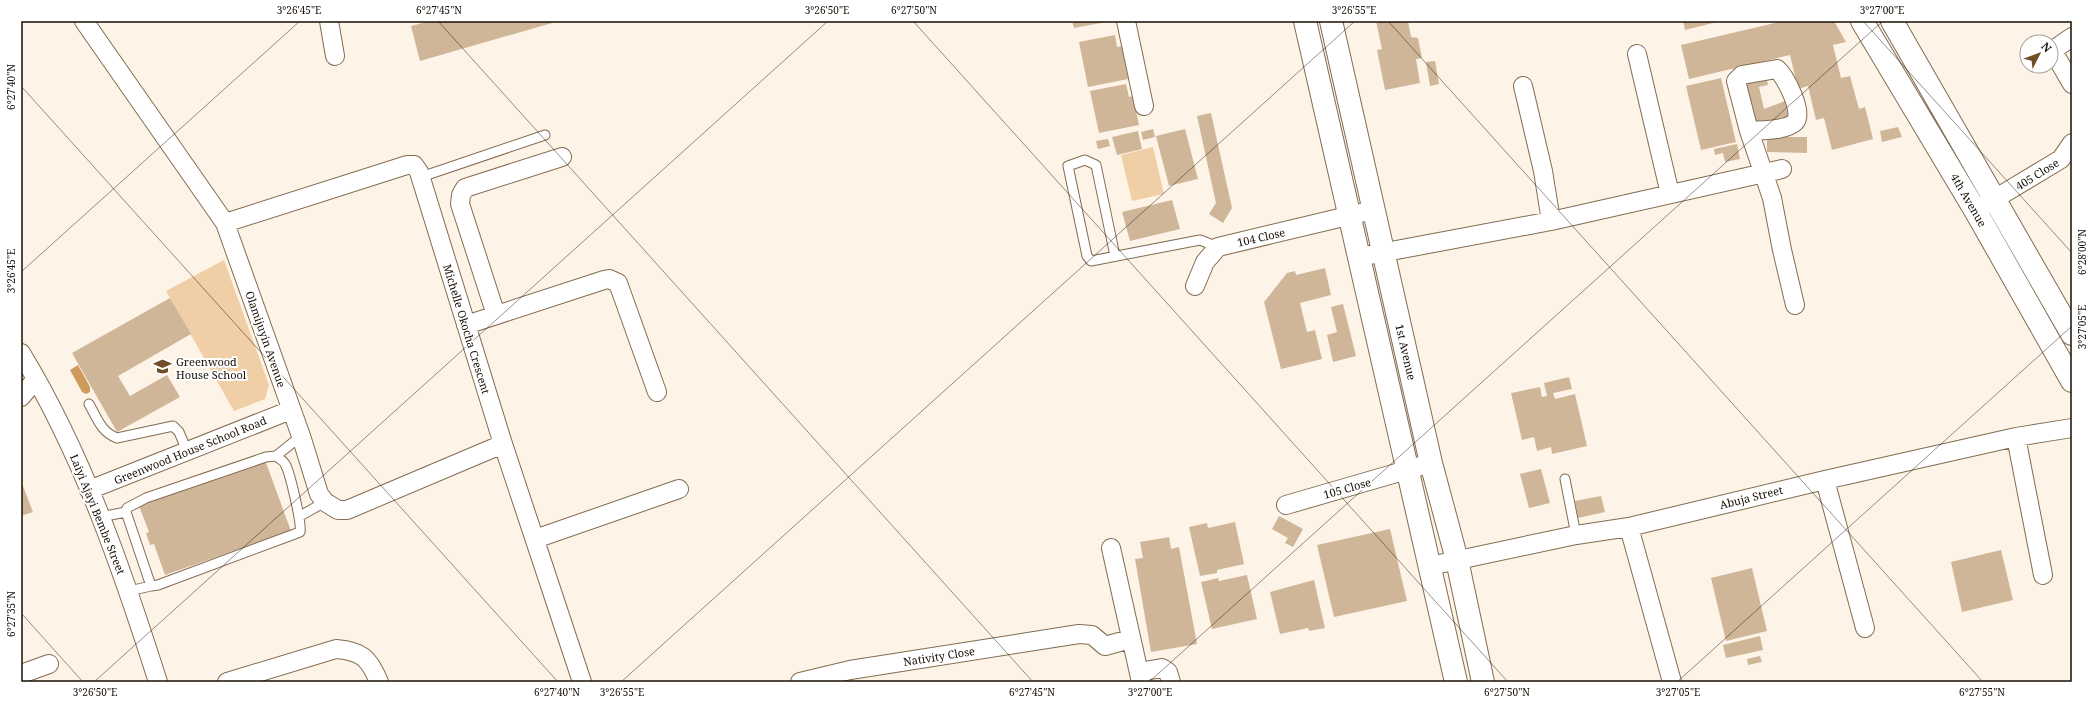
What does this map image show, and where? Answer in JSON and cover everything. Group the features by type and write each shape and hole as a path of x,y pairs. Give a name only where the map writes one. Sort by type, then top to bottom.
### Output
{"street":[{"name":"Olamijuyin Avenue","path":"84,21 225,223 301,436 319,494 325,502"},
{"path":"329,21 335,56"},
{"path":"1126,21 1144,106"},
{"path":"1305,21 1348,217 1359,257 1456,682"},
{"name":"1st Avenue","path":"1331,21 1432,463 1457,560 1482,682"},
{"name":"4th Avenue","path":"1862,21 1975,210 2072,381"},
{"name":"4th Avenue","path":"1892,21 2072,334"},
{"path":"2072,37 2056,48 2054,53 2072,84"},
{"path":"1637,54 1670,194"},
{"path":"1523,86 1543,171 1550,221"},
{"path":"1749,130 1773,171 1772,198 1795,305"},
{"name":"405 Close","path":"1975,210 1996,200 2061,159 2072,143"},
{"path":"496,315 460,204 461,195 465,188 562,157"},
{"path":"225,223 407,165 414,165 421,177"},
{"path":"1359,257 1550,221 1773,171"},
{"name":"Michelle Okocha Crescent","path":"421,177 503,444 582,682"},
{"name":"104 Close","path":"1218,247 1373,210"},
{"path":"1195,286 1205,262 1218,247"},
{"path":"466,325 604,280 614,280 618,283 657,392"},
{"name":"Laiyi Ajayi Bembe Street","path":"21,353 58,419 89,490 128,591 158,682"},
{"path":"21,397 36,379"},
{"name":"Greenwood House School Road","path":"89,490 291,410"},
{"name":"Abuja Street","path":"1430,566 1576,535 1629,527 1825,480 2016,437 2072,428"},
{"path":"2016,437 2043,575"},
{"path":"325,502 338,510 347,510 503,444"},
{"name":"105 Close","path":"1286,505 1432,463"},
{"path":"1825,480 1865,628"},
{"path":"535,539 679,489"},
{"path":"1629,527 1672,682"},
{"path":"1111,548 1130,639 1140,677 1162,668 1168,672 1171,682"},
{"name":"Nativity Close","path":"800,682 850,670 1079,634 1092,635 1105,646 1130,639"},
{"path":"227,682 336,649 351,650 366,657 379,682"},
{"path":"21,674 49,664"}],"lane":[{"path":"421,177 545,135"},
{"path":"1115,256 1096,165 1085,160 1068,166 1087,256 1091,261 1200,240 1218,247"},
{"path":"89,404 104,432 109,435 117,438 173,426 179,432 187,451"},
{"path":"151,586 126,512 130,505 146,498 266,457 276,456 301,436"},
{"path":"128,591 158,585 300,532 302,526 300,516 285,464 276,456"},
{"path":"1565,479 1576,535"},
{"path":"300,516 325,502"},
{"path":"100,517 126,512"}],"shaded area":[{"path":"1153,147 1164,194 1132,201 1121,155"},
{"path":"224,260 269,385 265,399 234,411 166,291"},
{"path":"78,365 90,387 90,392 86,394 82,392 70,370"}],"building":[{"path":"430,21 559,21 420,61 411,26"},
{"path":"1072,21 1106,21 1106,22 1074,28"},
{"path":"1376,21 1408,21 1411,37 1418,38 1422,58 1416,59 1420,83 1385,90 1377,50 1382,49"},
{"path":"1683,21 1717,21 1717,22 1685,30"},
{"path":"1783,21 1834,21 1846,42 1833,45 1841,78 1850,76 1859,109 1865,107 1873,139 1832,150 1824,118 1816,120 1808,86 1798,89 1790,55 1689,79 1681,45"},
{"path":"1115,35 1117,47 1122,46 1128,79 1088,87 1079,42"},
{"path":"1435,61 1439,84 1430,86 1426,62"},
{"path":"1766,75 1768,85 1759,87 1764,109 1785,101 1788,117 1755,124 1745,79"},
{"path":"1721,78 1736,142 1701,150 1686,86"},
{"path":"1126,84 1129,97 1133,96 1139,125 1099,133 1090,91"},
{"path":"1211,113 1232,208 1223,223 1209,214 1216,203 1197,116"},
{"path":"1898,127 1902,137 1882,142 1880,131"},
{"path":"1153,129 1155,137 1143,140 1141,132"},
{"path":"1185,129 1198,179 1169,186 1156,136"},
{"path":"1138,131 1142,149 1117,155 1112,137"},
{"path":"1767,137 1807,137 1807,153 1767,152"},
{"path":"1108,139 1110,146 1098,149 1096,141"},
{"path":"1737,144 1740,159 1725,162 1723,153 1715,155 1714,149"},
{"path":"1172,200 1180,229 1130,241 1122,212"},
{"path":"1325,268 1331,295 1300,303 1307,332 1315,330 1322,359 1281,369 1264,302 1287,273 1295,271 1296,275"},
{"path":"170,298 191,334 118,376 130,396 167,375 180,397 117,432 72,353"},
{"path":"1343,304 1356,356 1333,362 1327,335 1337,332 1331,307"},
{"path":"1569,377 1572,389 1553,393 1555,399 1575,394 1587,446 1552,454 1551,447 1537,451 1534,437 1522,440 1511,393 1540,387 1542,397 1547,396 1544,383"},
{"path":"265,460 291,531 165,575 154,544 150,545 146,533 149,532 139,506"},
{"path":"1541,469 1550,503 1529,508 1520,474"},
{"path":"21,481 33,512 21,516"},
{"path":"1601,496 1605,512 1578,518 1575,501"},
{"path":"1279,516 1303,529 1293,547 1285,543 1288,538 1272,529"},
{"path":"1235,522 1244,564 1217,570 1217,573 1200,576 1189,527 1207,523 1208,528"},
{"path":"1390,529 1407,601 1334,617 1317,545"},
{"path":"1169,537 1171,549 1179,547 1197,644 1151,652 1135,559 1143,558 1140,542"},
{"path":"2001,550 2013,600 1962,612 1951,562"},
{"path":"1752,568 1767,631 1726,641 1711,578"},
{"path":"1247,575 1257,619 1212,629 1201,582 1218,578 1219,581"},
{"path":"1314,580 1325,628 1309,631 1308,628 1280,634 1270,592"},
{"path":"1760,636 1763,650 1726,658 1723,645"},
{"path":"1760,656 1762,662 1748,665 1747,659"}],"place":[{"name":"Greenwood House School","path":"163,367"}]}
